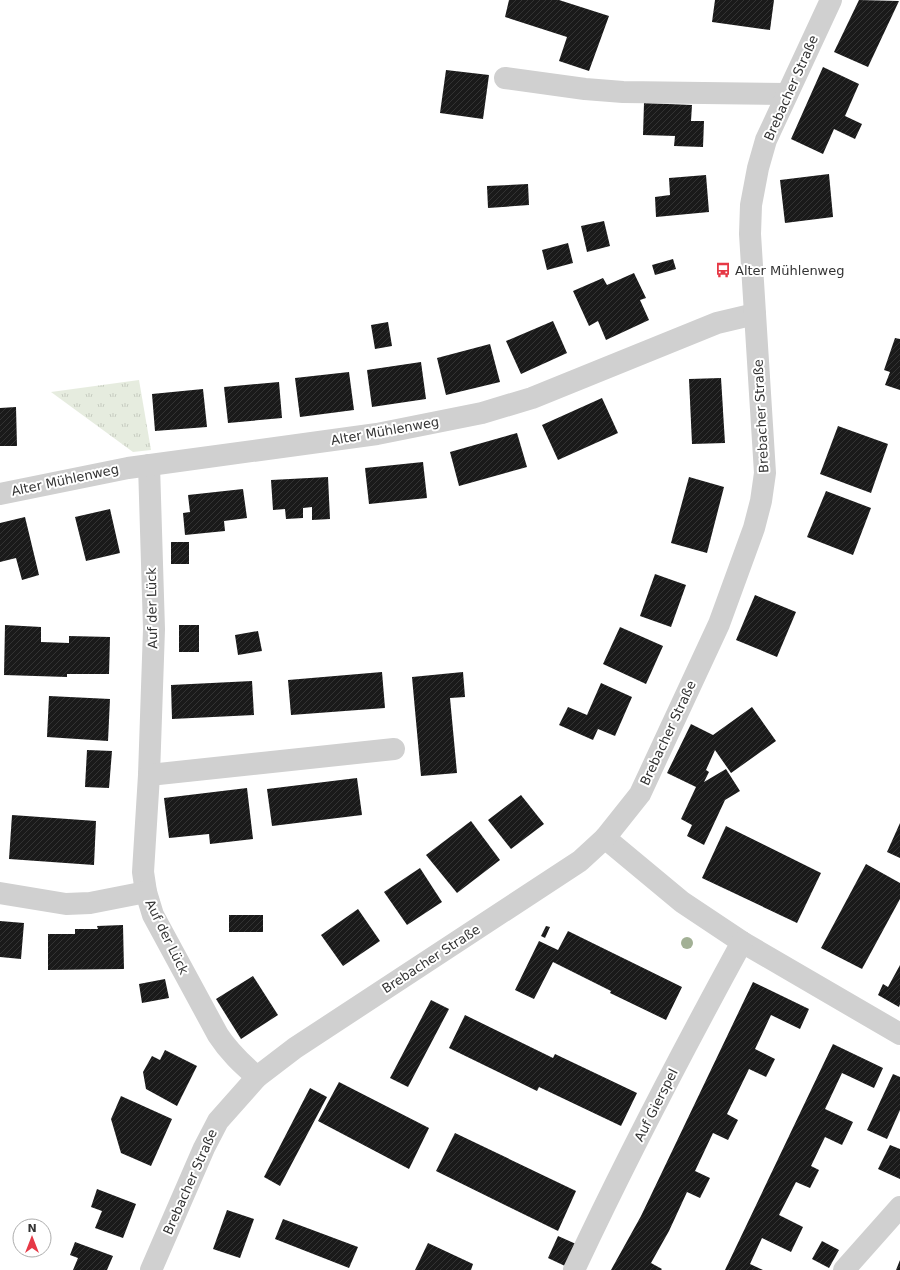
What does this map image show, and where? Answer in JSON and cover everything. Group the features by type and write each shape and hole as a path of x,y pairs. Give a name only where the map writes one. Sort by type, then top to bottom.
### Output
{"street":[{"name":"Brebacher Straße","path":"151,1270 218,1121 257,1077 295,1048 580,861 605,838 640,794 719,624 754,528 762,501 765,473 750,234 751,205 758,168 766,140 830,0"},
{"path":"505,78 585,89 623,92 787,94"},
{"name":"Alter Mühlenweg","path":"0,494 128,468 377,434 482,412 532,398 717,323 755,314"},
{"name":"Auf der Lück","path":"149,465 154,629 149,775 143,872 146,892 153,914 218,1035 237,1060 257,1077"},
{"path":"149,775 394,749"},
{"path":"605,838 682,902 742,942 900,1034"},
{"path":"0,894 66,904 90,903 146,892"},
{"name":"Auf Gierspel","path":"574,1270 610,1194 742,942"},
{"path":"844,1270 900,1207"}],"green space":[{"path":"139,380 151,450 133,452 51,392"}],"building":[{"path":"509,0 559,0 609,16 589,71 559,61 567,37 505,17"},
{"path":"715,0 774,0 770,30 712,22"},
{"path":"859,0 899,1 868,67 834,52"},
{"path":"823,67 859,84 845,116 862,124 855,139 834,129 823,154 791,139"},
{"path":"446,70 489,75 483,119 440,113"},
{"path":"644,103 692,105 691,121 704,121 703,147 674,146 675,136 643,135"},
{"path":"829,174 833,217 785,223 780,180"},
{"path":"706,175 709,212 656,217 655,197 670,195 669,178"},
{"path":"528,184 529,205 488,208 487,186"},
{"path":"604,221 610,246 587,252 581,226"},
{"path":"568,243 573,263 547,270 542,250"},
{"path":"673,259 676,269 655,275 652,265"},
{"path":"634,273 646,298 640,300 649,320 606,340 598,321 589,326 573,291 603,278 607,285"},
{"path":"553,321 567,353 521,374 506,341"},
{"path":"388,322 392,346 375,349 371,325"},
{"path":"895,338 900,339 900,390 885,385 890,372 884,370"},
{"path":"490,344 500,382 446,395 437,358"},
{"path":"421,362 426,399 372,407 367,370"},
{"path":"349,372 354,410 300,417 295,378"},
{"path":"721,378 725,443 692,444 689,379"},
{"path":"279,382 282,418 228,423 224,387"},
{"path":"203,389 207,427 155,431 152,394"},
{"path":"602,398 618,433 558,460 542,425"},
{"path":"16,407 17,446 0,446 0,408"},
{"path":"838,426 888,444 871,493 820,474"},
{"path":"517,433 527,467 459,486 450,452"},
{"path":"423,462 427,498 369,504 365,468"},
{"path":"328,477 330,519 312,520 312,507 303,508 303,518 286,519 285,509 273,510 271,480"},
{"path":"689,477 724,487 707,553 671,543"},
{"path":"243,489 247,518 224,521 225,531 185,535 183,513 190,512 188,495"},
{"path":"826,491 871,508 853,555 807,537"},
{"path":"110,509 120,553 86,561 75,517"},
{"path":"25,517 39,575 22,580 16,558 0,562 0,523"},
{"path":"171,542 189,542 189,564 171,564"},
{"path":"655,574 686,585 671,627 640,616"},
{"path":"755,595 796,612 777,657 736,640"},
{"path":"5,625 41,627 41,642 69,643 69,636 110,637 109,674 67,674 67,677 4,675"},
{"path":"179,625 199,625 199,652 179,652"},
{"path":"620,627 663,646 646,684 603,664"},
{"path":"258,631 262,651 238,655 235,635"},
{"path":"382,672 385,708 291,715 288,680"},
{"path":"463,672 465,697 450,698 457,773 421,776 412,677"},
{"path":"252,681 254,715 172,719 171,685"},
{"path":"601,683 632,697 615,736 598,729 593,740 559,725 568,707 587,715"},
{"path":"49,696 110,699 108,741 47,737"},
{"path":"752,707 776,741 731,773 715,750 706,770 709,772 704,782 726,769 740,791 725,800 704,845 687,836 692,825 681,819 696,787 667,773 691,724 713,735"},
{"path":"87,750 112,751 109,788 85,787"},
{"path":"357,778 362,815 272,826 267,789"},
{"path":"247,788 253,839 210,844 209,834 169,838 164,798"},
{"path":"521,795 544,824 511,849 488,820"},
{"path":"12,815 96,821 94,865 9,859"},
{"path":"471,821 500,860 457,893 426,855"},
{"path":"900,823 900,858 887,852"},
{"path":"726,826 821,873 797,923 702,878"},
{"path":"866,864 900,883 900,899 862,969 821,948"},
{"path":"420,868 442,902 407,925 384,892"},
{"path":"358,909 380,941 343,966 321,935"},
{"path":"229,915 263,915 263,932 229,932"},
{"path":"0,921 24,923 21,959 0,957"},
{"path":"123,925 124,969 48,970 48,934 75,934 75,929 98,929 97,926"},
{"path":"546,926 550,927 545,938 541,936"},
{"path":"568,931 682,987 666,1020 610,993 611,991 553,962 534,999 515,990 539,941 558,950"},
{"path":"900,965 899,1007 878,995 883,984 888,987"},
{"path":"253,976 278,1015 241,1039 216,999"},
{"path":"165,979 169,998 142,1003 139,984"},
{"path":"753,982 809,1009 800,1029 771,1015 755,1049 775,1059 766,1077 749,1069 727,1114 738,1120 728,1140 713,1133 695,1171 710,1178 700,1198 687,1192 669,1231 651,1263 662,1269 611,1270 641,1216"},
{"path":"431,1000 449,1009 408,1087 390,1078"},
{"path":"465,1015 553,1058 555,1054 637,1093 621,1126 539,1087 537,1091 449,1048"},
{"path":"833,1044 883,1068 874,1088 842,1073 825,1109 853,1122 842,1145 825,1137 811,1166 819,1170 810,1188 796,1182 779,1215 803,1227 791,1252 762,1238 750,1264 763,1270 725,1270"},
{"path":"165,1050 197,1066 177,1106 146,1089 143,1072 152,1056 160,1060"},
{"path":"893,1074 900,1077 900,1110 887,1139 867,1130"},
{"path":"339,1082 429,1128 409,1169 318,1121"},
{"path":"310,1088 327,1097 280,1186 264,1177"},
{"path":"121,1096 172,1119 151,1166 121,1153 111,1119"},
{"path":"455,1133 576,1191 558,1231 436,1171"},
{"path":"890,1145 900,1149 900,1179 878,1169"},
{"path":"97,1189 136,1204 123,1238 95,1228 102,1211 91,1207"},
{"path":"227,1210 254,1219 240,1258 213,1249"},
{"path":"283,1219 358,1247 349,1268 275,1239"},
{"path":"558,1236 576,1244 565,1266 548,1258"},
{"path":"822,1241 839,1250 829,1268 812,1259"},
{"path":"75,1242 113,1256 107,1270 73,1270 78,1258 70,1255"},
{"path":"428,1243 473,1264 471,1270 415,1270"},
{"path":"900,1260 900,1270 896,1270"}],"place":[{"name":"Alter Mühlenweg","path":"723,270"}]}
